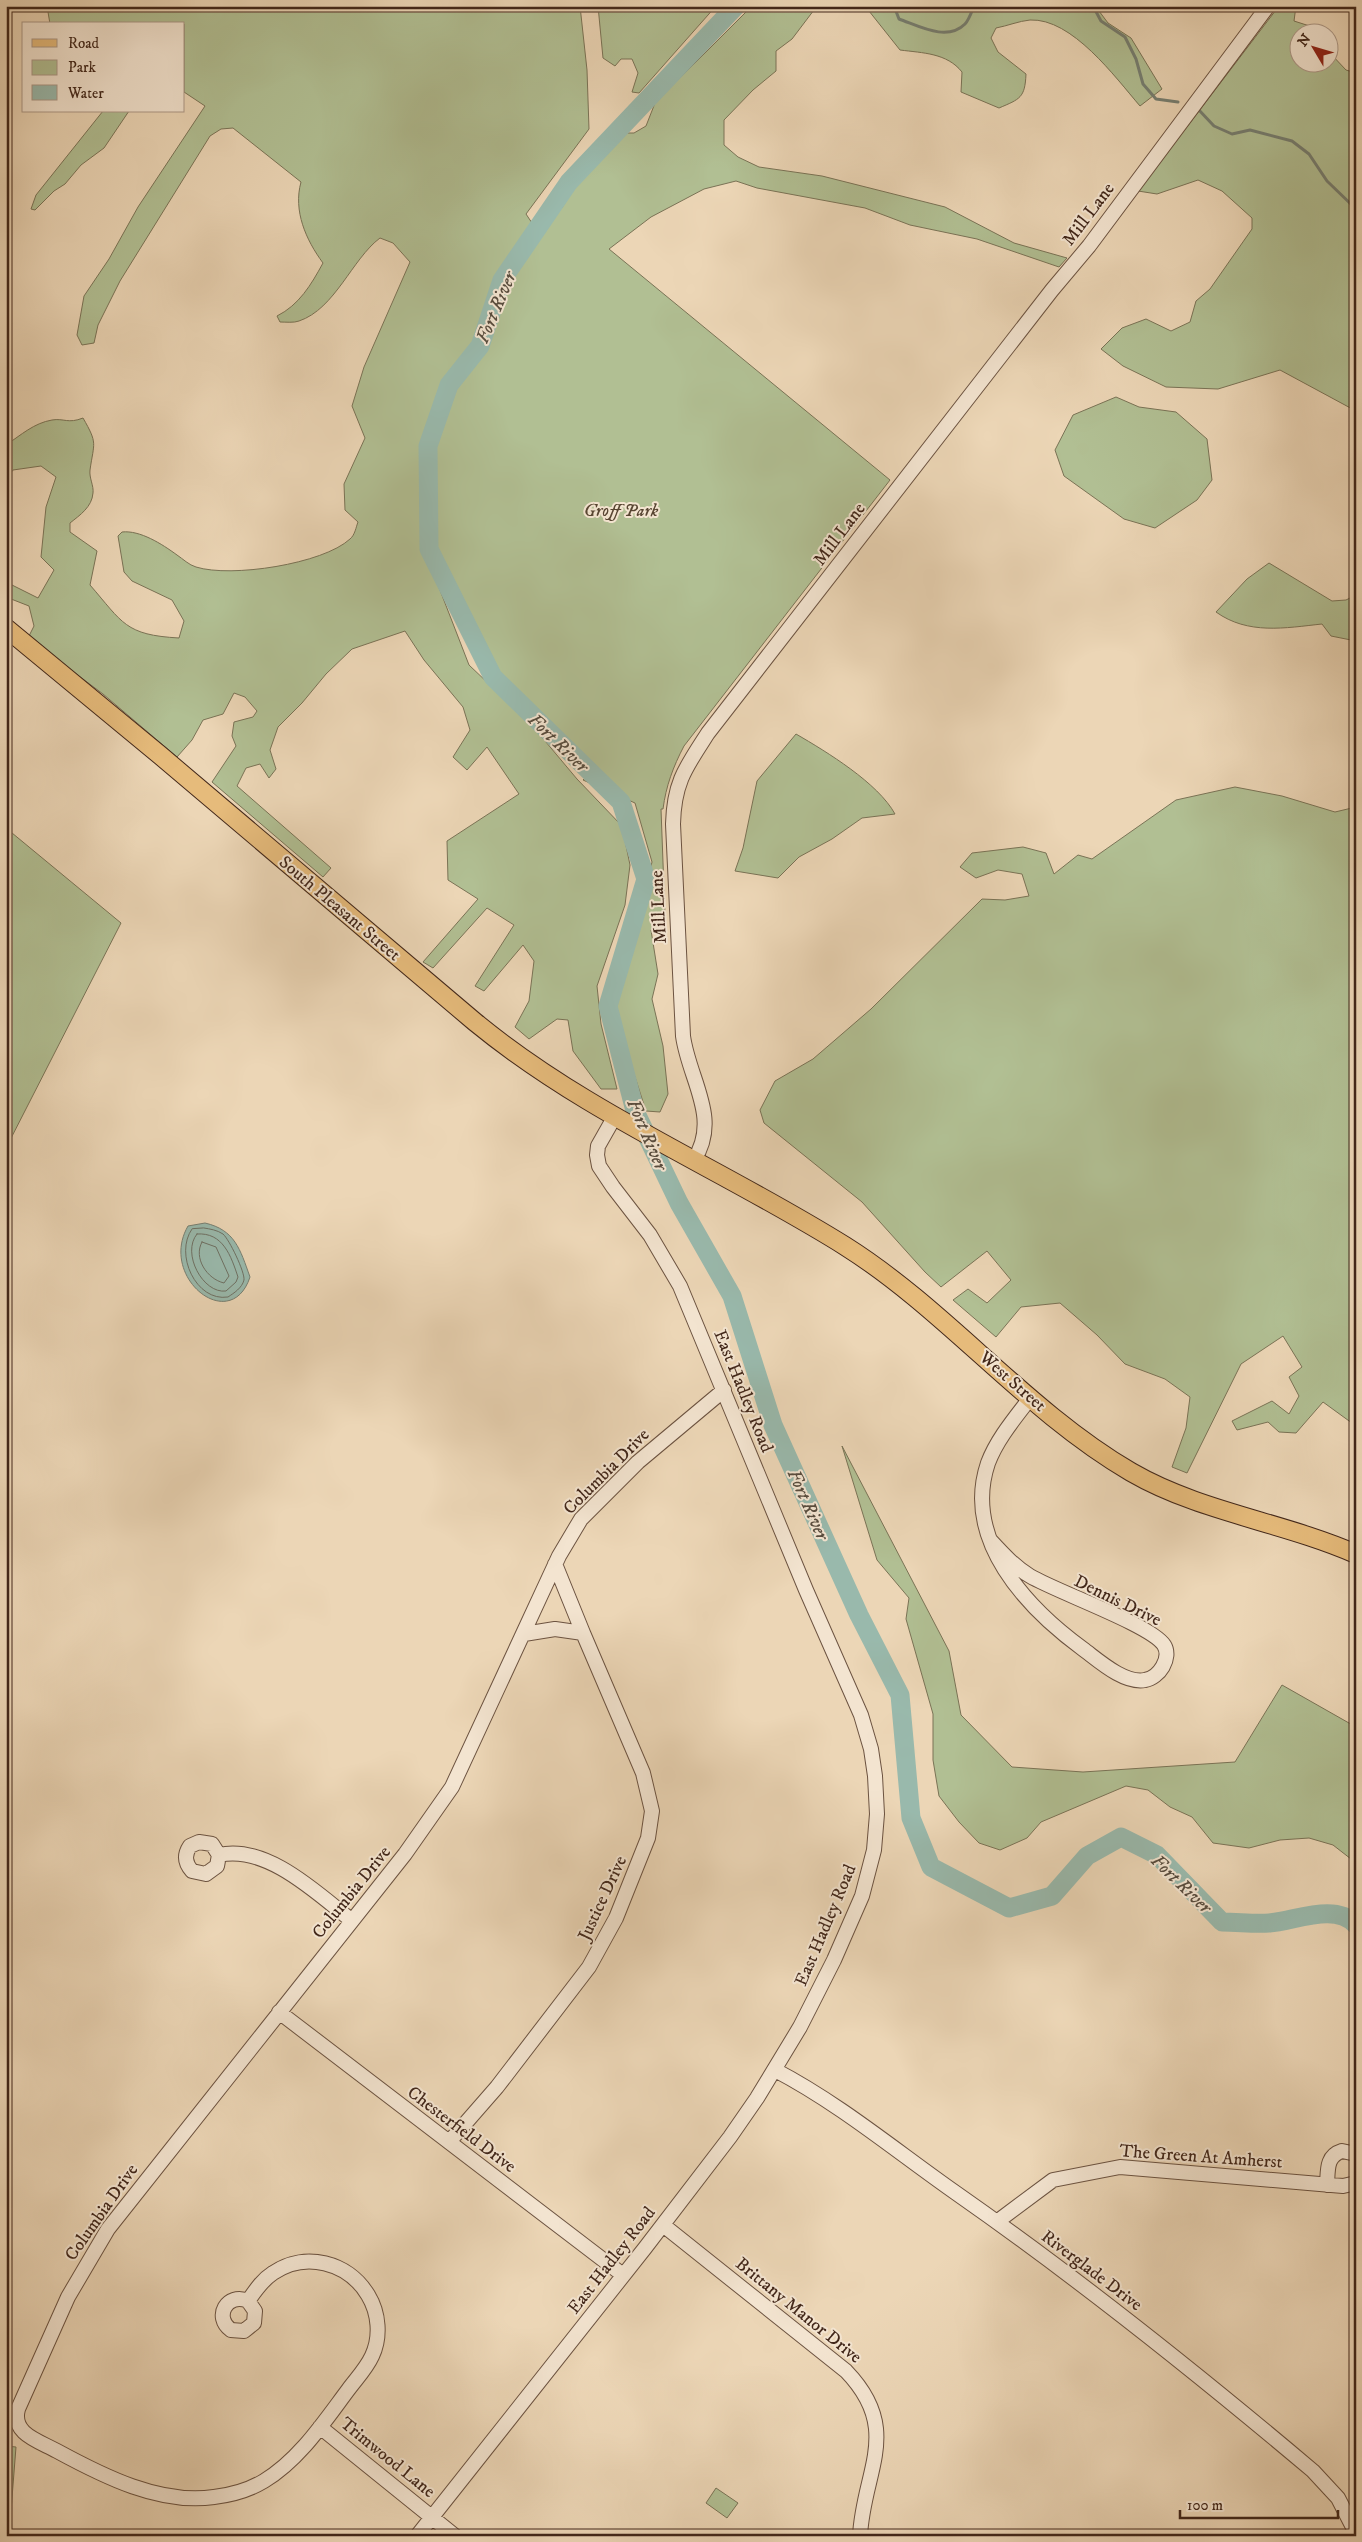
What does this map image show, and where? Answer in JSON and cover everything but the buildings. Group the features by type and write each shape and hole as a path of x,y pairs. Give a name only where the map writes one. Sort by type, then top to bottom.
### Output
{"main road":[{"name":"South Pleasant Street","path":"6,628 488,1032 552,1079 694,1160"},
{"name":"West Street","path":"694,1160 819,1230 879,1269 932,1310 1031,1397 1102,1453 1147,1480 1198,1501 1309,1536 1356,1554"}],"street":[{"name":"Mill Lane","path":"694,1160 704,1141 706,1119 686,1054 683,1036 673,824 674,804 681,776 708,733 1088,246 1268,6"},
{"name":"East Hadley Road","path":"417,2536 730,2137 775,2070 824,1980 866,1885 875,1838 876,1784 871,1749 857,1704 806,1590 693,1314 673,1272 650,1235 599,1166 598,1146 621,1119"},
{"name":"Columbia Drive","path":"320,2427 286,2463 262,2482 226,2495 191,2499 162,2495 121,2480 61,2453 30,2437 19,2427 16,2420 18,2409 68,2297 119,2213 417,1839 448,1793 556,1564 576,1526 590,1508 655,1447 724,1390"},
{"name":"Dennis Drive","path":"992,1541 1012,1562 1031,1577 1134,1624 1158,1639 1165,1648 1166,1656 1156,1675 1144,1681 1127,1677 1066,1636 1014,1585 1002,1566 992,1541 984,1508 985,1473 998,1443 1031,1397"},
{"name":"Justice Drive","path":"449,2142 497,2088 589,1967 616,1918 648,1838 652,1811 643,1773 583,1633 556,1564"},
{"path":"524,1634 555,1629 583,1633"},
{"path":"219,1855 240,1853 265,1860 296,1878 351,1920"},
{"name":"Chesterfield Drive","path":"279,2012 623,2275"},
{"name":"Riverglade Drive","path":"775,2070 847,2114 998,2222 1129,2321 1313,2470 1338,2498 1356,2533"},
{"path":"1327,2185 1328,2165 1333,2156 1346,2151 1356,2154"},
{"name":"The Green At Amherst","path":"998,2222 1053,2180 1120,2167 1327,2185 1346,2186 1356,2183"},
{"name":"Brittany Manor Drive","path":"663,2224 846,2371 863,2392 876,2426 878,2450 860,2536"},
{"path":"248,2301 272,2273 289,2264 306,2261 321,2262 343,2271 355,2279 369,2297 377,2318 376,2338 372,2357 320,2427"},
{"name":"Trimwood Lane","path":"320,2427 455,2536"}],"green space":[{"name":"Groff Park","path":"47,6 580,6 587,70 589,129 526,214 534,226 553,203 561,209 583,175 624,133 634,133 646,126 655,103 752,6 817,6 792,39 776,51 776,71 753,90 724,120 724,145 738,157 759,167 822,176 945,207 1014,243 1067,258 1059,267 977,239 910,225 865,208 757,188 736,181 704,189 651,217 609,249 890,480 684,746 670,777 663,809 661,809 665,916 651,930 658,974 652,999 663,1046 668,1094 660,1112 646,1111 612,1006 634,934 652,862 635,803 583,780 589,774 479,663 435,572 430,552 426,554 469,665 530,723 577,779 622,826 630,865 625,905 597,986 601,1024 617,1089 601,1089 573,1051 568,1020 557,1019 529,1039 515,1027 529,1001 534,961 523,945 484,991 475,986 514,925 487,908 433,968 423,962 478,899 448,880 447,841 519,794 487,747 467,770 453,757 470,730 463,707 424,660 405,631 352,649 326,674 302,703 278,727 270,750 276,769 269,778 260,764 246,768 237,786 331,868 323,877 212,782 236,746 232,736 234,722 253,717 257,711 245,697 234,693 223,714 203,720 192,740 177,757 103,694 28,638 34,626 29,606 6,597 6,593 12,585 38,598 54,570 41,557 46,507 56,477 41,466 13,470 6,479 6,445 28,430 45,422 56,420 74,421 83,418 91,433 94,443 90,473 93,490 92,498 85,510 70,523 70,532 97,551 90,585 118,618 136,630 147,634 179,638 184,621 172,600 132,581 124,572 118,536 122,532 143,535 165,546 196,567 231,571 253,570 299,562 337,548 350,539 358,522 345,510 344,484 365,438 352,406 364,367 410,262 393,243 380,238 370,247 323,306 312,315 299,321 280,322 277,316 298,300 309,287 323,263 306,235 300,214 299,193 301,182 233,128 221,129 210,136 120,281 98,325 94,343 82,345 77,335 84,296 109,259 138,207 205,106 185,93 185,22 50,22"},
{"path":"598,6 716,6 639,93 632,92 638,73 632,59 621,59 615,66 603,58"},
{"path":"865,6 1100,6 1099,11 1108,23 1131,38 1162,89 1140,106 1091,51 1077,39 1046,22 1030,20 996,28 991,38 998,52 1026,74 1023,93 1020,97 999,108 961,92 962,72 949,61 926,53 900,50"},
{"path":"1279,6 1296,6 1294,21 1297,22 1290,22 1290,72 1340,72 1340,64 1346,70 1356,73 1356,411 1280,370 1218,389 1166,387 1123,366 1101,349 1122,328 1146,319 1171,331 1190,322 1196,301 1210,289 1252,229 1252,218 1222,191 1198,180 1157,194 1138,191"},
{"path":"102,112 128,112 104,148 81,165 65,184 54,191 35,210 31,209 36,195"},
{"path":"1116,397 1139,407 1176,412 1207,439 1212,480 1197,500 1155,528 1124,519 1064,476 1055,450 1073,415"},
{"path":"1269,563 1332,601 1346,600 1356,595 1356,641 1331,636 1322,624 1281,628 1254,627 1228,619 1216,612 1247,579"},
{"path":"796,734 851,769 877,791 895,814 862,818 832,839 799,857 778,878 735,871 743,848 757,781"},
{"path":"1235,787 1282,796 1335,812 1356,807 1356,1426 1323,1402 1296,1433 1279,1432 1268,1422 1237,1430 1232,1421 1272,1401 1289,1414 1299,1396 1289,1377 1302,1367 1283,1336 1241,1364 1187,1473 1172,1467 1186,1428 1190,1397 1165,1379 1125,1364 1097,1335 1060,1303 1021,1307 996,1337 953,1300 968,1289 987,1303 1011,1280 987,1251 941,1287 925,1272 862,1202 764,1123 760,1110 775,1081 813,1059 871,1009 982,899 1005,900 1029,896 1022,874 998,870 976,878 960,867 972,853 1023,847 1046,853 1054,874 1078,855 1092,859 1176,800"},
{"path":"6,828 121,923 6,1148"},
{"path":"842,1446 949,1651 961,1715 1012,1767 1083,1772 1235,1762 1282,1685 1356,1727 1356,1875 1351,1859 1333,1845 1309,1838 1280,1840 1249,1848 1213,1843 1192,1817 1170,1807 1148,1790 1126,1786 1041,1822 1027,1838 1000,1850 979,1843 959,1822 939,1796 933,1760 933,1714 906,1619 909,1598 877,1560"},
{"path":"6,2446 16,2447 9,2536 6,2536"},
{"path":"716,2488 738,2503 727,2518 706,2503"}],"water":[{"path":"205,1223 223,1230 235,1242 250,1277 241,1294 228,1301 214,1300 201,1293 189,1280 182,1264 181,1245 188,1226"}],"waterway":[{"name":"Fort River","path":"736,6 569,182 502,280 480,346 449,385 428,446 429,549 493,677 621,802 646,879 608,1006 635,1111 679,1203 732,1296 773,1425 859,1615 900,1695 911,1818 931,1867 1009,1908 1052,1896 1087,1856 1121,1837 1157,1855 1222,1922 1269,1923 1327,1914 1348,1918 1356,1925"},
{"path":"894,6 899,19 941,32 950,32 965,24 974,6"},
{"path":"1093,6 1101,21 1125,37 1136,59 1143,84 1156,99 1178,102"},
{"path":"1198,109 1214,126 1232,134 1250,130 1292,141 1309,154 1327,181 1356,209"}]}
